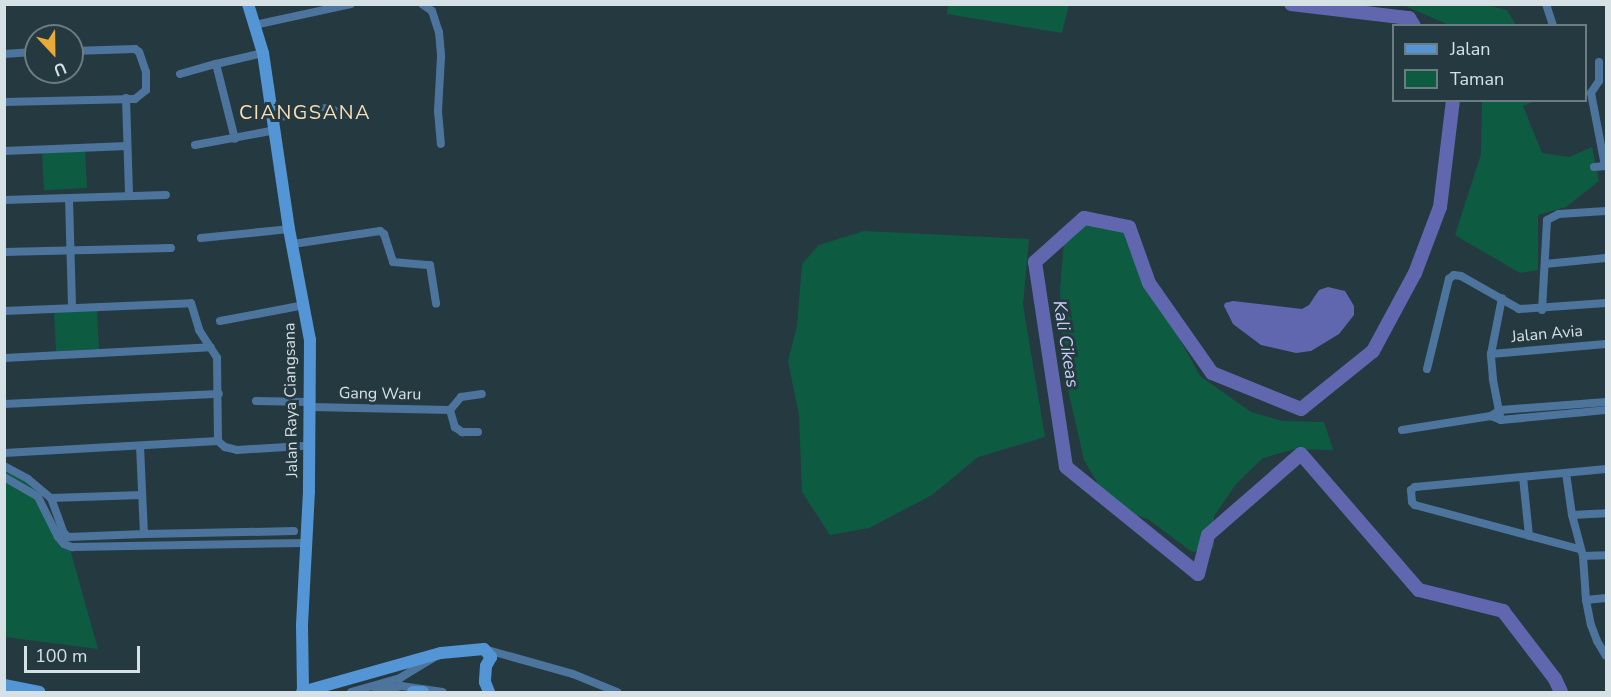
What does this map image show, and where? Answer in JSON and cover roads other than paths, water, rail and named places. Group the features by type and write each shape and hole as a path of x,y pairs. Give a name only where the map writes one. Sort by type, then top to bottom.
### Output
{"main road":[{"name":"Jalan Raya Ciangsana","path":"248,4 263,54 289,229 310,340 307,543 302,626 303,692"},
{"path":"303,692 320,690 441,653 492,653 486,666 485,682 489,693"},
{"path":"4,685 39,693"},
{"path":"413,693 423,693"}],"street":[{"path":"254,25 351,4"},
{"path":"422,4 432,11 440,32 438,111 441,144"},
{"path":"1546,4 1552,24"},
{"path":"4,102 135,99 146,90 146,72 139,52 135,48 84,50"},
{"path":"4,54 24,53"},
{"path":"180,74 263,54"},
{"path":"1594,167 1606,166 1591,93 1599,81 1599,62"},
{"path":"216,64 235,139"},
{"path":"126,98 129,196"},
{"path":"195,145 235,139 327,108 355,117"},
{"path":"4,151 127,146"},
{"path":"4,200 166,195"},
{"path":"69,198 72,308"},
{"path":"1542,310 1547,220 1559,214 1606,211"},
{"path":"201,238 289,229"},
{"path":"293,244 380,231 384,234 393,262 430,265 436,304"},
{"path":"4,252 171,248"},
{"path":"1545,264 1606,258"},
{"path":"1427,369 1452,276 1459,275 1519,309 1542,310 1606,303"},
{"path":"1500,415 1491,354 1502,298"},
{"path":"4,311 191,303 199,330 217,358 218,441"},
{"path":"220,321 305,306"},
{"name":"Jalan Avia","path":"1491,354 1606,344"},
{"path":"4,358 211,347"},
{"path":"4,404 219,394"},
{"path":"478,432 462,432 455,427 450,410 461,397 482,394"},
{"name":"Gang Waru","path":"256,401 450,410"},
{"path":"1401,430 1491,416 1602,407"},
{"path":"4,453 218,441 225,447 237,450 303,446"},
{"path":"140,446 144,534"},
{"path":"4,466 28,479 51,498 68,537 294,531"},
{"path":"1606,469 1415,487 1411,490 1412,502 1415,505 1581,553 1606,555"},
{"path":"1566,473 1572,515 1581,553 1586,600 1597,641 1606,656"},
{"path":"4,477 33,492 43,504 58,537 64,544 72,547 307,543"},
{"path":"1523,477 1529,537"},
{"path":"51,498 142,495"},
{"path":"1572,515 1606,513"},
{"path":"1586,600 1606,598"},
{"path":"1597,641 1606,640"},
{"path":"351,693 400,678 441,653"},
{"path":"492,653 573,674 617,693"},
{"path":"376,693 401,686 414,686 443,693"}],"water":[{"path":"1328,287 1345,291 1354,306 1354,315 1339,334 1311,351 1296,353 1261,345 1233,324 1224,306 1225,303 1233,301 1302,309 1309,305 1319,290"}],"waterway":[{"name":"Kali Cikeas","path":"1291,4 1409,18 1413,24"},
{"name":"Kali Cikeas","path":"1453,102 1440,207 1415,273 1373,351 1301,409 1212,373 1149,283 1129,227 1084,218 1035,262 1066,467 1198,574 1208,535 1301,454 1419,590 1503,611 1555,679 1561,692"}],"district":[{"name":"CIANGSANA","path":"305,112"}]}
